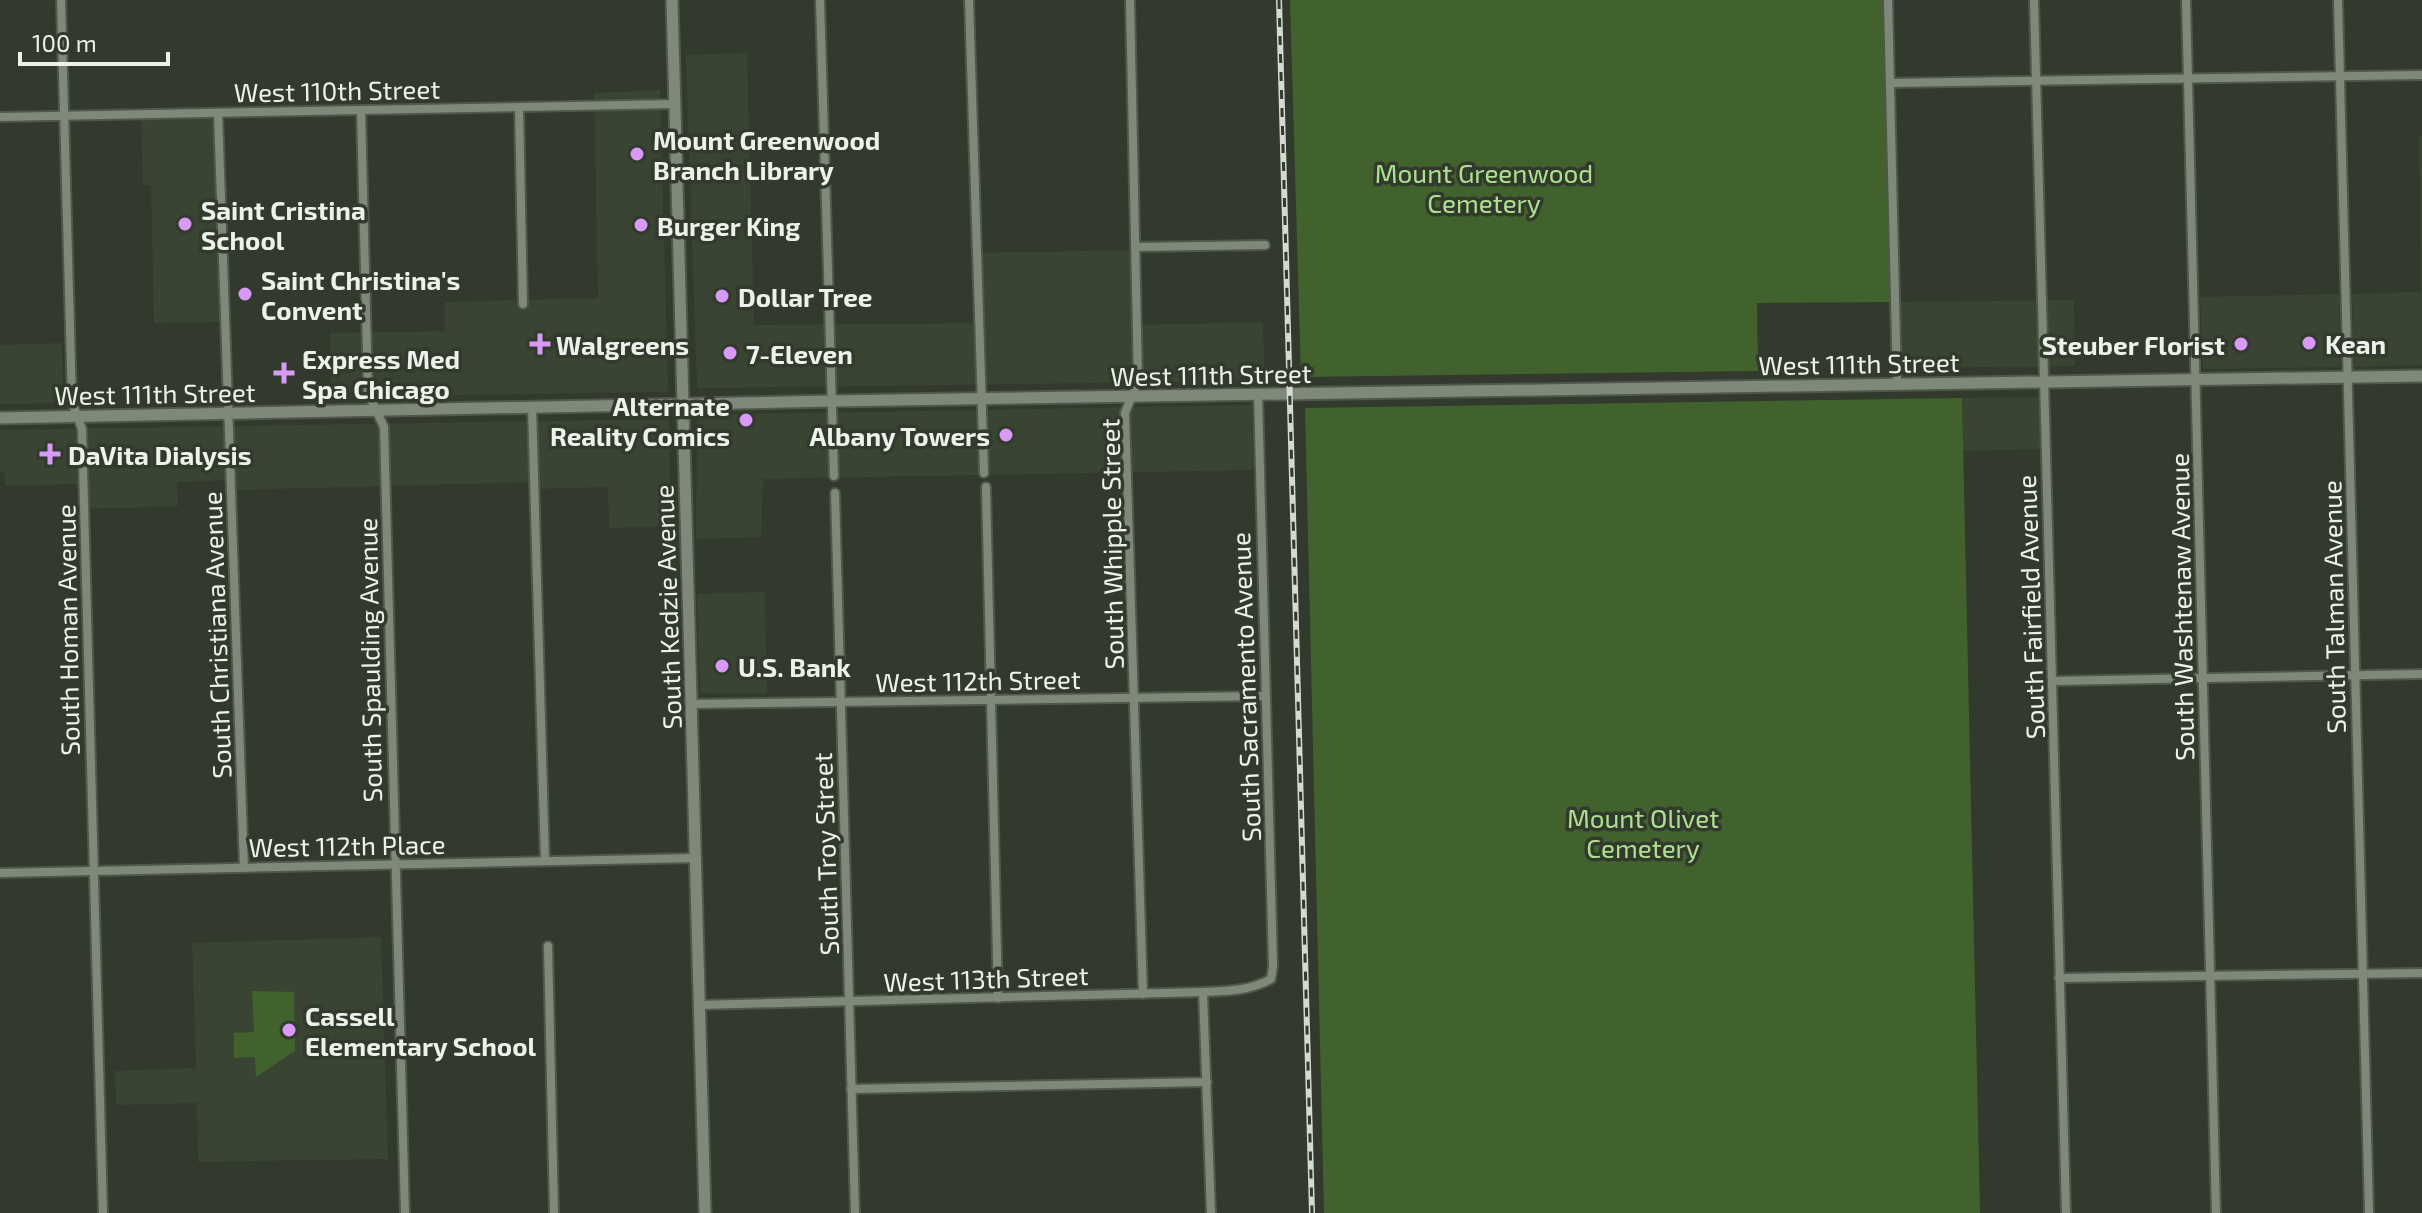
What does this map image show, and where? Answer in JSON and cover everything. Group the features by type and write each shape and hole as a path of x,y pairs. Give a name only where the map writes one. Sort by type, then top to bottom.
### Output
{"main road":[{"name":"South Kedzie Avenue","path":"672,0 705,1213"},
{"name":"West 111th Street","path":"0,418 833,401 2422,376"}],"street":[{"name":"South Homan Avenue","path":"61,0 72,402 82,429 103,1213"},
{"path":"820,0 834,476"},
{"path":"969,0 984,473"},
{"name":"South Whipple Street","path":"1130,0 1138,380 1125,413 1143,994"},
{"path":"1888,0 1897,384"},
{"name":"South Fairfield Avenue","path":"2034,0 2066,1213"},
{"name":"South Washtenaw Avenue","path":"2186,0 2216,1213"},
{"name":"South Talman Avenue","path":"2338,0 2369,1213"},
{"path":"1890,83 2422,75"},
{"name":"West 110th Street","path":"0,117 675,104"},
{"path":"519,107 523,304"},
{"name":"South Spaulding Avenue","path":"361,110 368,393 384,427 405,1213"},
{"name":"South Christiana Avenue","path":"218,113 244,868"},
{"path":"1137,247 1265,245"},
{"name":"South Sacramento Avenue","path":"1258,394 1271,979"},
{"path":"532,407 545,861"},
{"path":"986,487 998,998"},
{"name":"South Troy Street","path":"835,493 855,1213"},
{"path":"2052,681 2422,674"},
{"name":"West 112th Street","path":"691,704 1264,696"},
{"name":"West 112th Place","path":"0,873 695,858"},
{"path":"548,946 554,1213"},
{"path":"2059,978 2422,973"},
{"name":"West 113th Street","path":"699,1005 1203,992 1257,987 1271,979"},
{"path":"1203,992 1211,1213"},
{"path":"851,1089 1207,1082"}],"shaded area":[{"path":"747,53 754,325 980,323 978,253 1135,250 1137,325 1263,322 1265,381 697,388 686,55"},
{"path":"660,90 668,390 331,397 330,333 445,331 445,302 598,298 594,93"},
{"name":"Saint Cristina School","path":"215,119 220,322 154,323 151,186 143,185 141,120"},
{"path":"2419,136 2422,136 2422,365 2354,367 2352,294 2421,292"},
{"path":"2339,294 2340,367 2203,369 2200,297"},
{"path":"2074,300 2075,366 1892,368 1892,302"},
{"path":"62,343 63,403 0,404 0,345"},
{"path":"2049,397 2050,449 1963,451 1962,398"},
{"path":"1252,405 1253,470 763,479 761,537 696,539 697,415"},
{"path":"669,419 671,526 609,528 608,487 536,489 535,482 235,490 234,480 177,482 178,506 85,509 84,484 5,486 5,473 0,472 0,430"},
{"path":"765,592 767,694 700,693 697,594"},
{"name":"Cassell Elementary School","path":"381,937 388,1159 198,1162 197,1103 116,1105 115,1071 196,1068 192,943"}],"green space":[{"name":"Mount Greenwood Cemetery","path":"1290,0 1884,0 1892,302 1757,303 1758,371 1301,377"},
{"name":"Mount Olivet Cemetery","path":"1962,398 1980,1213 1324,1213 1305,408"},
{"path":"252,991 294,992 295,1051 256,1077 255,1057 234,1058 234,1033 254,1032"}],"railway":[{"path":"1279,0 1312,1213"}],"place":[{"name":"Mount Greenwood Branch Library","path":"637,154"},
{"name":"Saint Cristina School","path":"185,224"},
{"name":"Burger King","path":"641,225"},
{"name":"Saint Christina's Convent","path":"245,294"},
{"name":"Dollar Tree","path":"722,296"},
{"name":"Kean","path":"2309,343"},
{"name":"Walgreens","path":"540,344"},
{"name":"Steuber Florist","path":"2241,344"},
{"name":"7-Eleven","path":"730,353"},
{"name":"Express Med Spa Chicago","path":"284,373"},
{"name":"Alternate Reality Comics","path":"746,420"},
{"name":"Albany Towers","path":"1006,435"},
{"name":"DaVita Dialysis","path":"50,454"},
{"name":"U.S. Bank","path":"722,666"},
{"name":"Cassell Elementary School","path":"289,1030"}]}
